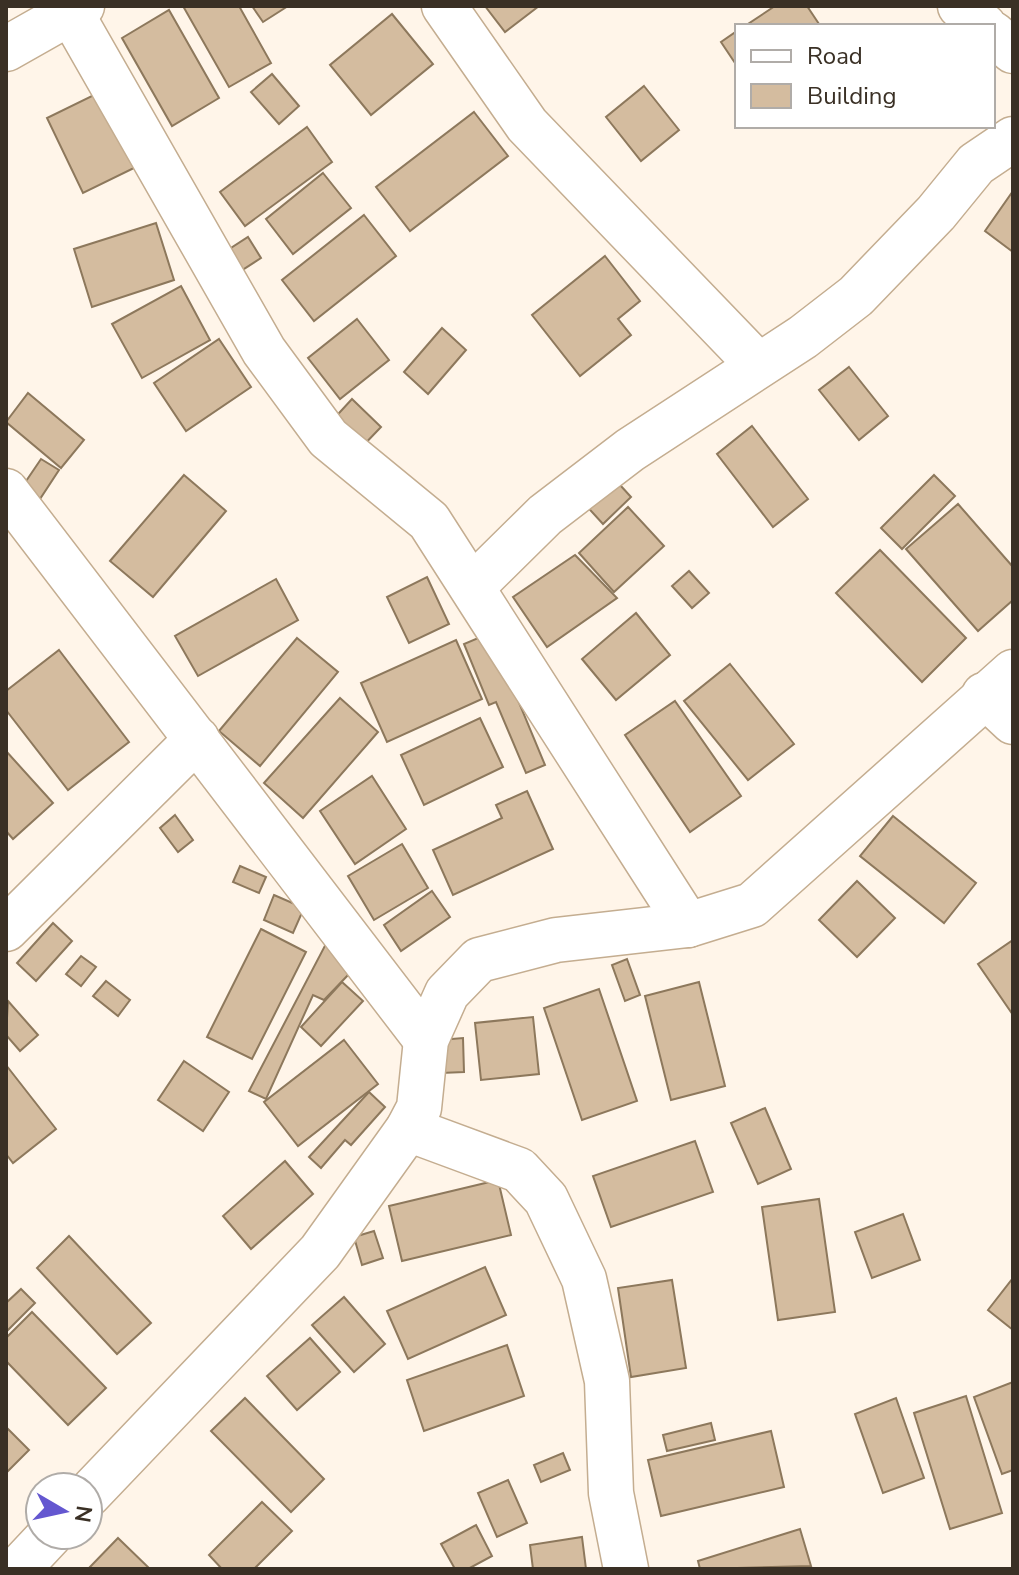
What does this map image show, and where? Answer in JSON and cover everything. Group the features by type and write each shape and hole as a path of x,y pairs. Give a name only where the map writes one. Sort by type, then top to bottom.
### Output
{"street":[{"path":"444,6 527,125 758,365"},
{"path":"960,6 982,24"},
{"path":"6,49 74,8 264,351 328,438 429,521 688,925"},
{"path":"995,36 1013,51"},
{"path":"473,586 545,515 630,450 803,337 856,296 936,213 976,164 1013,139"},
{"path":"7,496 426,1040"},
{"path":"104,1478 320,1252 408,1129 419,1108 426,1040 447,993 479,960 556,940 688,925 725,916 752,905 1003,697"},
{"path":"6,929 197,739"},
{"path":"408,1129 519,1170 546,1199 584,1279 607,1381 611,1493 626,1569"},
{"path":"18,1569 35,1551"}],"building":[{"path":"183,6 239,6 271,63 229,87"},
{"path":"252,6 288,6 263,22"},
{"path":"485,6 539,6 505,32"},
{"path":"775,6 807,6 819,24 748,24"},
{"path":"169,10 219,98 172,126 122,38"},
{"path":"392,14 433,64 371,115 330,65"},
{"path":"735,32 735,63 721,42"},
{"path":"272,74 299,106 279,124 251,92"},
{"path":"644,86 679,130 641,161 606,117"},
{"path":"100,92 136,167 83,193 47,118"},
{"path":"474,112 508,156 410,231 376,187"},
{"path":"307,127 332,162 245,226 220,192"},
{"path":"323,173 351,208 293,254 266,219"},
{"path":"1013,191 1013,252 985,231"},
{"path":"364,215 396,256 314,321 282,280"},
{"path":"156,223 174,280 92,307 74,249"},
{"path":"248,237 261,258 233,276 220,255"},
{"path":"605,256 640,301 618,319 631,335 580,376 532,315"},
{"path":"181,286 210,340 142,378 112,324"},
{"path":"357,319 389,360 340,399 308,358"},
{"path":"442,328 466,350 428,394 404,372"},
{"path":"219,339 251,387 186,431 154,383"},
{"path":"849,367 888,416 859,440 819,390"},
{"path":"28,393 84,440 61,468 6,422"},
{"path":"352,399 381,427 357,452 328,425"},
{"path":"752,426 808,499 773,527 717,454"},
{"path":"41,459 59,470 36,505 18,493"},
{"path":"610,474 631,497 603,524 582,501"},
{"path":"184,475 226,511 153,597 110,561"},
{"path":"934,475 955,496 902,549 881,528"},
{"path":"958,504 1013,567 1013,600 978,631 906,549"},
{"path":"628,507 664,546 614,592 579,553"},
{"path":"880,550 966,638 922,682 836,593"},
{"path":"575,555 617,598 547,647 513,597"},
{"path":"689,571 709,593 692,608 672,586"},
{"path":"427,577 449,624 409,643 387,597"},
{"path":"276,579 298,620 198,676 175,636"},
{"path":"636,613 670,655 616,700 582,659"},
{"path":"490,633 545,765 526,773 496,702 489,705 464,644"},
{"path":"297,638 338,672 260,766 219,731"},
{"path":"456,640 482,699 387,742 361,683"},
{"path":"59,650 129,742 68,790 6,710 6,691"},
{"path":"730,664 794,744 748,780 684,701"},
{"path":"340,698 378,732 303,818 264,783"},
{"path":"675,701 741,796 690,832 625,735"},
{"path":"480,718 503,767 424,805 401,755"},
{"path":"6,751 53,803 13,839 6,831"},
{"path":"372,776 406,829 355,864 320,811"},
{"path":"527,791 553,849 453,895 433,850 502,818 496,805"},
{"path":"175,815 193,840 178,852 160,828"},
{"path":"893,816 976,883 944,923 860,856"},
{"path":"402,844 428,888 374,920 348,876"},
{"path":"240,866 266,877 259,893 233,882"},
{"path":"857,881 895,918 857,957 819,920"},
{"path":"432,891 450,917 401,951 384,925"},
{"path":"274,895 304,908 293,933 264,920"},
{"path":"53,923 72,941 36,981 17,963"},
{"path":"261,929 306,952 252,1059 207,1037"},
{"path":"329,938 349,974 324,1000 313,995 266,1099 249,1091"},
{"path":"1013,940 1013,1015 978,964"},
{"path":"81,956 96,967 81,986 66,974"},
{"path":"627,959 640,995 625,1001 612,965"},
{"path":"106,981 130,1000 118,1016 93,996"},
{"path":"342,982 363,1001 321,1046 301,1027"},
{"path":"699,982 725,1086 671,1100 645,996"},
{"path":"599,989 637,1101 582,1120 544,1008"},
{"path":"8,1001 38,1035 20,1051 6,1035"},
{"path":"533,1017 539,1074 481,1080 475,1023"},
{"path":"463,1038 464,1072 441,1073 440,1040"},
{"path":"344,1040 378,1084 298,1146 264,1102"},
{"path":"184,1061 229,1092 203,1131 158,1100"},
{"path":"6,1065 56,1129 13,1163 6,1154"},
{"path":"369,1092 385,1107 351,1145 345,1140 321,1168 309,1157"},
{"path":"765,1108 791,1169 758,1184 731,1123"},
{"path":"695,1141 713,1192 611,1227 593,1176"},
{"path":"285,1161 313,1194 251,1249 223,1216"},
{"path":"498,1180 511,1235 402,1261 389,1206"},
{"path":"819,1199 835,1312 778,1320 762,1207"},
{"path":"903,1214 920,1260 872,1278 855,1232"},
{"path":"374,1231 383,1258 362,1265 354,1237"},
{"path":"69,1236 151,1323 117,1354 37,1268"},
{"path":"485,1267 506,1315 408,1359 387,1311"},
{"path":"1013,1278 1013,1330 988,1310"},
{"path":"672,1280 686,1368 631,1377 618,1288"},
{"path":"21,1289 35,1303 6,1332 6,1303"},
{"path":"344,1297 385,1344 354,1372 312,1325"},
{"path":"32,1312 106,1388 68,1425 6,1361 6,1338"},
{"path":"310,1338 340,1372 297,1410 267,1376"},
{"path":"507,1345 524,1396 424,1431 407,1380"},
{"path":"1013,1382 1013,1470 1002,1474 974,1397"},
{"path":"966,1396 1002,1513 950,1529 914,1413"},
{"path":"245,1398 324,1479 291,1512 211,1431"},
{"path":"896,1398 924,1478 883,1493 855,1414"},
{"path":"711,1423 715,1440 667,1451 663,1435"},
{"path":"6,1427 29,1450 6,1473"},
{"path":"771,1431 784,1487 661,1516 648,1460"},
{"path":"563,1453 570,1470 541,1482 534,1465"},
{"path":"508,1480 527,1523 497,1537 478,1493"},
{"path":"262,1502 292,1531 254,1569 222,1569 209,1555"},
{"path":"476,1525 492,1556 468,1569 455,1569 441,1544"},
{"path":"800,1529 811,1566 700,1569 698,1561"},
{"path":"582,1537 586,1569 533,1569 530,1545"},
{"path":"118,1538 150,1569 88,1569"}]}
